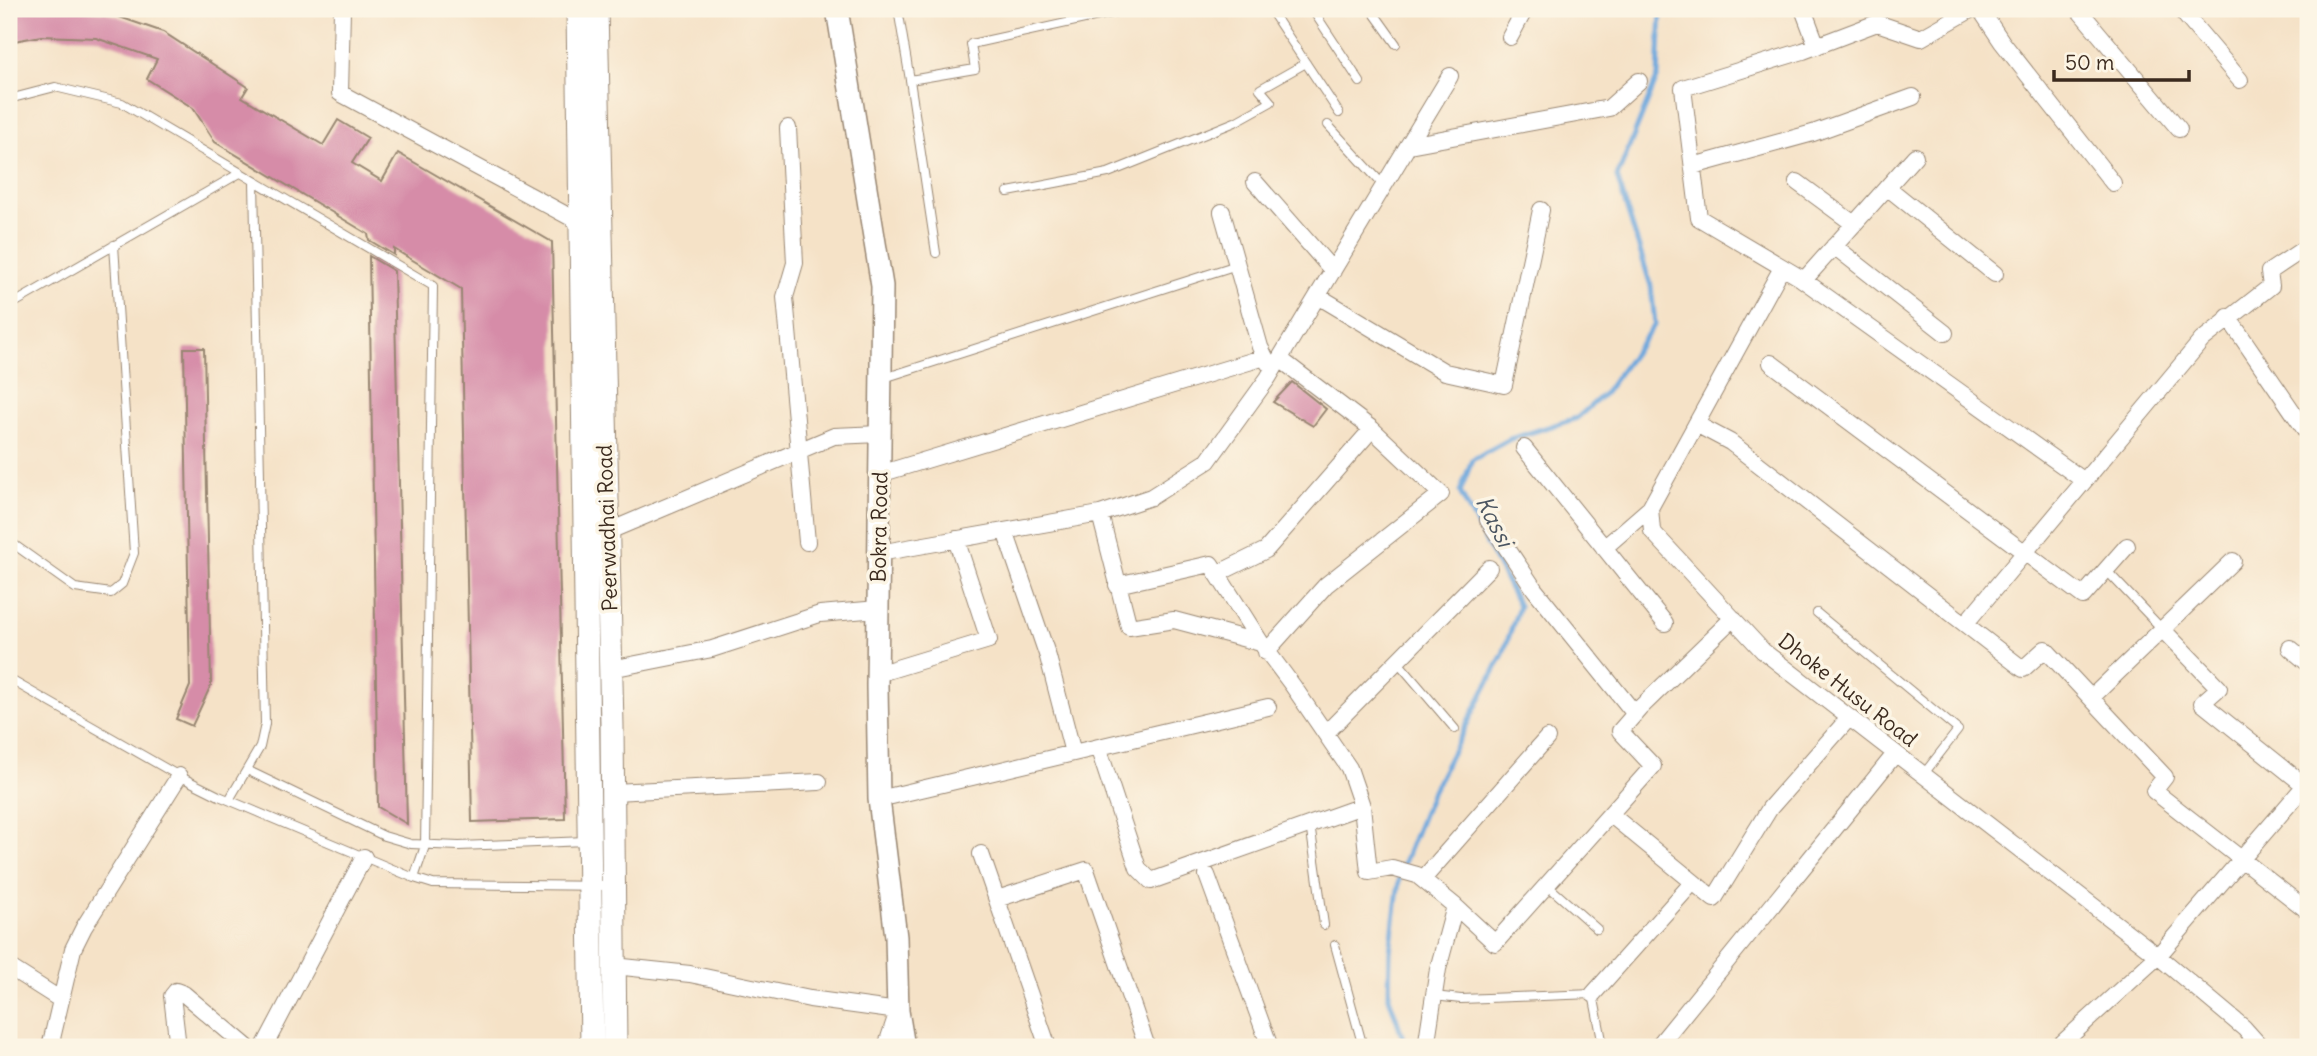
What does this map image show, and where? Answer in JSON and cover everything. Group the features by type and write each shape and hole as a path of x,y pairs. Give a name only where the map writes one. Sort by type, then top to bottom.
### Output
{"main road":[{"path":"578,9 592,1047"},
{"name":"Peerwadhai Road","path":"596,9 611,669 615,1047"}],"street":[{"path":"341,9 340,93 581,223"},
{"name":"Bokra Road","path":"838,9 883,286 877,674 879,799 896,937 898,1011 904,1047"},
{"path":"1510,37 1525,9"},
{"path":"1803,9 1816,46"},
{"path":"1972,9 1921,38 1877,23 1816,46 1683,88 1699,218 1804,280 2083,480"},
{"path":"1980,9 2112,183"},
{"path":"2078,9 2179,129"},
{"path":"2180,9 2240,80"},
{"path":"879,553 1100,514 1151,497 1208,461 1318,296 1450,76"},
{"path":"1409,145 1609,108 1639,81"},
{"path":"1693,166 1813,133 1913,97"},
{"path":"788,128 795,263 785,297 807,542"},
{"path":"1804,280 1915,156"},
{"path":"1255,182 1333,271"},
{"path":"1797,183 1854,224"},
{"path":"1887,187 1996,274"},
{"path":"1318,296 1445,372 1504,386 1541,210"},
{"path":"1222,212 1237,265 1272,362 1372,429 1441,494 1326,585 1264,648"},
{"path":"1834,246 1945,332"},
{"path":"1965,624 2202,340 2271,286 2269,272 2308,246"},
{"path":"1604,548 1650,508 1779,273"},
{"path":"2228,317 2308,434"},
{"path":"880,474 1272,362"},
{"path":"1771,363 2083,596 2127,546"},
{"path":"1696,424 1730,442 2023,669 2045,649 2165,778 2154,791 2308,911"},
{"path":"1217,574 1266,550 1372,429"},
{"path":"607,532 834,436 880,434"},
{"path":"1524,449 1665,623"},
{"name":"Dhoke Husu Road","path":"1650,508 1652,531 1763,651 2158,956 2244,1028 2261,1047"},
{"path":"1100,514 1129,627 1174,620 1264,648"},
{"path":"1488,520 1535,590 1635,714"},
{"path":"1006,531 1048,657 1073,753"},
{"path":"877,674 989,640 956,539"},
{"path":"2091,698 2232,561"},
{"path":"1117,585 1211,564 1264,648 1349,768 1362,806 1369,872 1392,867 1417,875 1495,943 1653,766 1620,731 1733,618"},
{"path":"1325,733 1489,568"},
{"path":"611,669 712,649 820,614 878,609"},
{"path":"2058,1047 2158,956 2307,785 2202,703 2218,688 2163,630"},
{"path":"2290,648 2308,663"},
{"path":"879,799 1268,707"},
{"path":"1610,814 1714,899 1770,808 1849,718"},
{"path":"1423,879 1547,738"},
{"path":"1098,747 1138,868 1151,881 1362,806"},
{"path":"1659,1045 1895,754"},
{"path":"50,1047 73,949 84,927 179,776"},
{"path":"612,792 819,782"},
{"path":"981,854 1048,1047"},
{"path":"264,1047 364,857"},
{"path":"997,899 1086,870 1147,1047"},
{"path":"1207,875 1270,1047"},
{"path":"1593,994 1693,882"},
{"path":"1432,1046 1438,969 1455,906"},
{"path":"614,965 690,974 810,999 898,1011 886,1047"},
{"path":"9,967 61,1000"},
{"path":"178,1047 171,1007 172,996 176,991 184,994 247,1047"}],"lane":[{"path":"898,9 936,253"},
{"path":"910,80 975,69 971,44 1130,9"},
{"path":"1270,9 1339,113"},
{"path":"1312,9 1360,82"},
{"path":"1371,9 1396,44"},
{"path":"1008,192 1108,173 1235,122 1271,102 1260,89 1306,63"},
{"path":"9,99 55,87 122,103 433,286 425,846 414,878"},
{"path":"1328,125 1384,186"},
{"path":"9,306 240,173"},
{"path":"229,800 260,747 265,724 254,181"},
{"path":"9,541 75,588 111,593 122,584 134,553 114,245"},
{"path":"881,379 1237,265"},
{"path":"2106,570 2163,630"},
{"path":"1817,614 1958,730 1923,775"},
{"path":"1397,661 1455,729"},
{"path":"9,679 179,776 229,800 414,878 433,884 613,886"},
{"path":"247,770 384,836 425,846 613,841"},
{"path":"1310,824 1324,925"},
{"path":"1547,885 1597,929"},
{"path":"1335,945 1363,1047"},
{"path":"1434,996 1461,999 1593,994 1602,1040"}],"building":[{"path":"9,10 105,12 163,32 248,87 242,97 323,145 338,120 368,138 352,163 382,181 398,153 552,242 565,819 472,822 461,289 394,249 394,255 369,240 368,234 215,142 193,108 147,79 157,59 96,38 41,36 9,42"},
{"path":"369,256 394,271 407,824 378,807"},
{"path":"184,348 204,348 211,685 192,726 176,719 190,686"},
{"path":"1292,382 1326,409 1313,426 1273,402"}],"waterway":[{"name":"Kassi","path":"1406,1047 1389,997 1390,952 1400,873 1431,794 1503,654 1519,606 1460,492 1472,460 1510,439 1577,418 1604,394 1655,324 1651,286 1617,177 1658,76 1661,9"}]}
